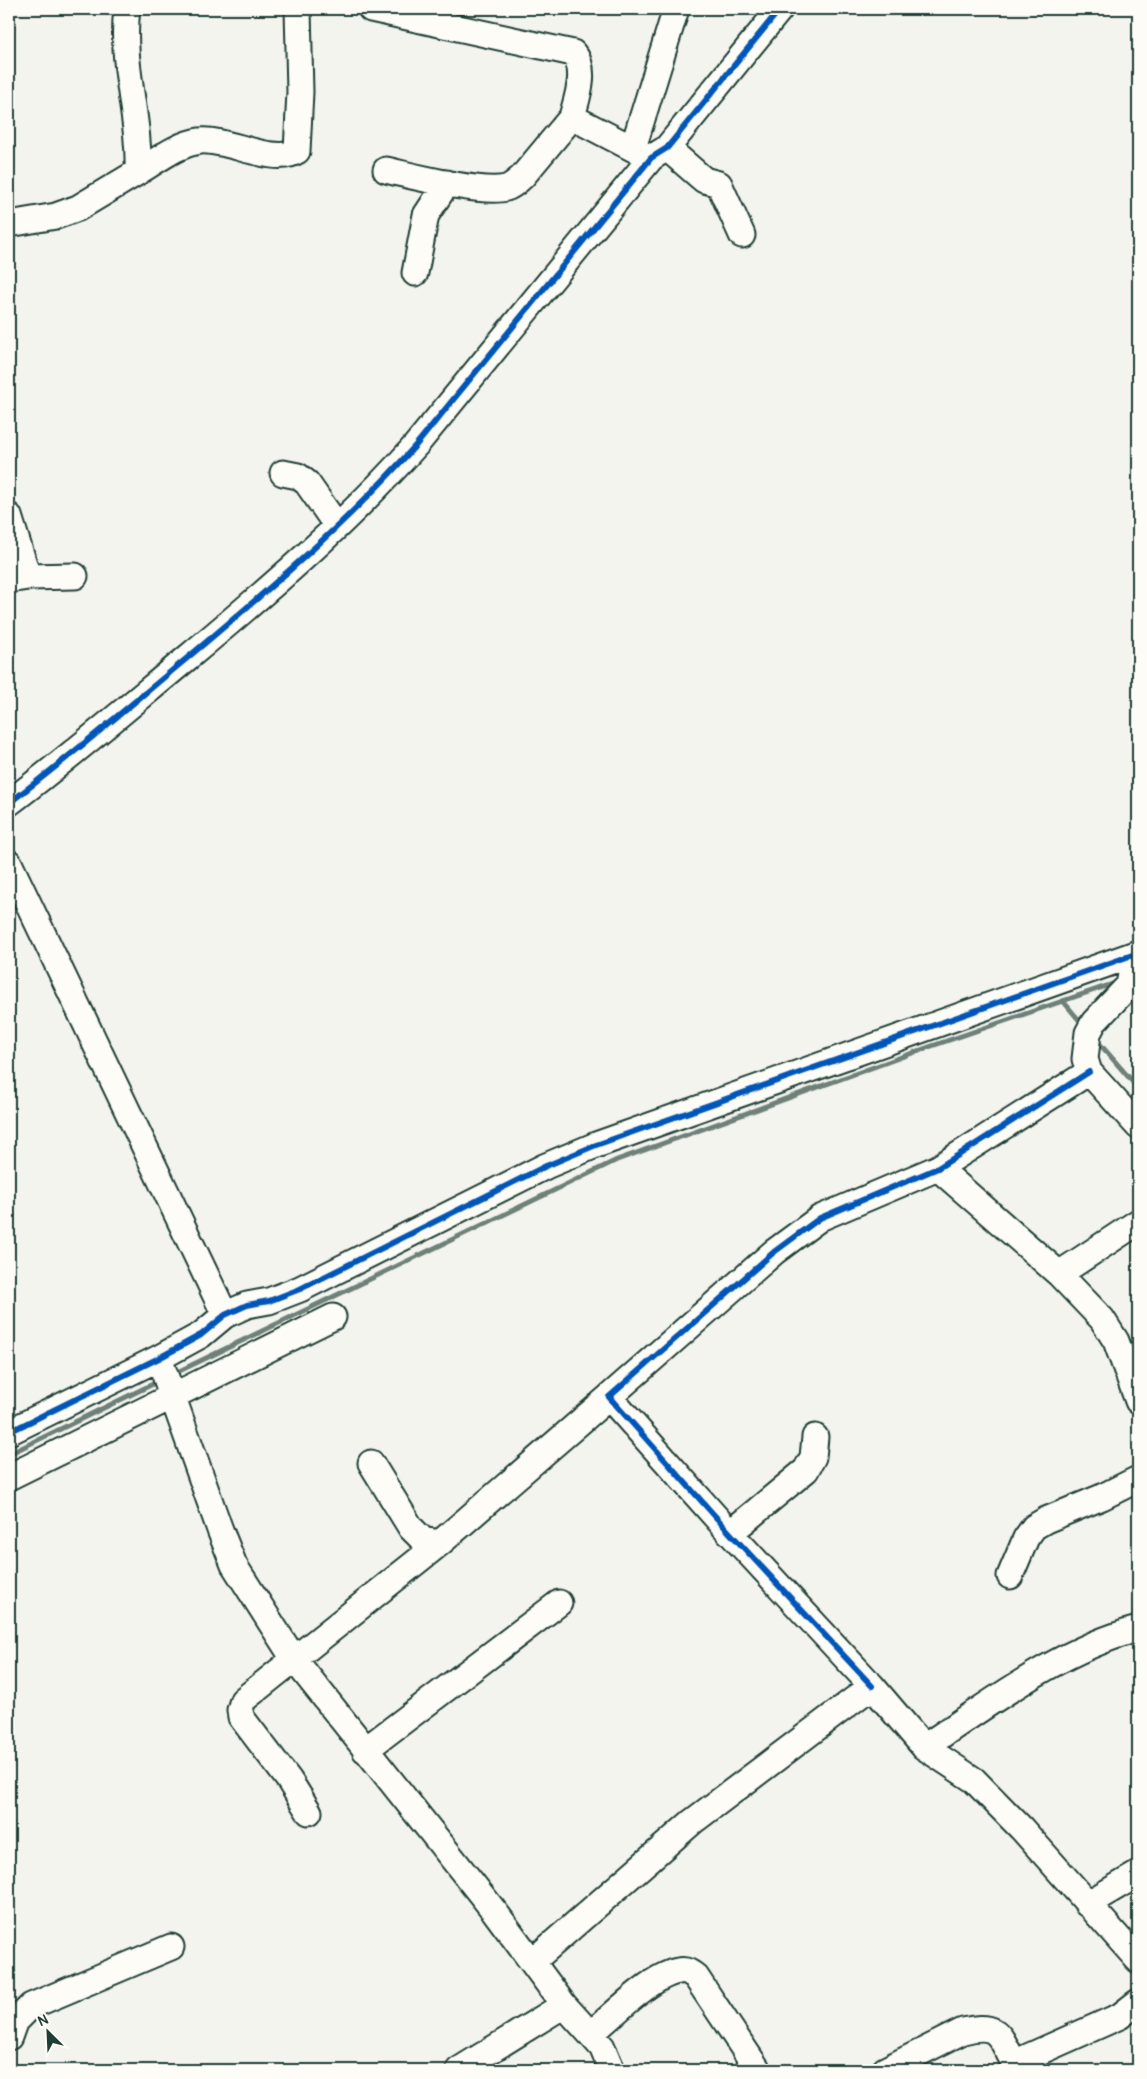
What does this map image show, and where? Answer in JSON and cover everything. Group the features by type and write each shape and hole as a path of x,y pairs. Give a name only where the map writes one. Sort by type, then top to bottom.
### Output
{"street":[{"path":"127,9 124,35 136,133 138,172"},
{"path":"9,224 56,216 78,208 180,147 199,142 216,142 259,153 287,155 297,151 300,92 298,9"},
{"path":"371,9 573,53 579,59 582,67 572,117 514,184 506,188 492,189 447,183 386,170"},
{"path":"651,151 676,9"},
{"path":"11,796 80,748 277,583 378,488 416,445 651,151 780,9"},
{"path":"572,117 651,151 704,180 719,184 742,235"},
{"path":"416,273 426,215 447,183"},
{"path":"282,473 298,476 307,484 337,526"},
{"path":"9,516 18,579 75,576"},
{"path":"9,863 225,1315"},
{"path":"9,1432 159,1358 201,1335 225,1315 247,1305 268,1301 300,1289 546,1166 596,1145 1136,953"},
{"path":"1136,953 1129,985 1094,1022 1088,1033 1085,1059 1089,1072 1138,1126"},
{"path":"309,1812 289,1780 241,1717 240,1710 243,1700 440,1543 774,1252 820,1218 938,1168 1089,1072"},
{"path":"938,1168 1059,1274 1109,1328 1138,1401"},
{"path":"1059,1274 1138,1222"},
{"path":"9,1477 333,1317"},
{"path":"159,1358 234,1565 294,1659 533,1961 564,2004 602,2047 612,2070"},
{"path":"609,1397 730,1534 872,1686 924,1747 974,1780 1022,1830 1138,1960"},
{"path":"730,1534 806,1470 814,1457 815,1437"},
{"path":"371,1463 411,1528 423,1540 440,1543"},
{"path":"1010,1576 1026,1538 1034,1527 1138,1479"},
{"path":"365,1750 559,1603"},
{"path":"924,1747 1031,1676 1097,1642 1138,1629"},
{"path":"533,1961 692,1822 872,1686"},
{"path":"1087,1904 1138,1874"},
{"path":"9,2037 14,2023 31,2006 171,1947"},
{"path":"591,2034 656,1980 681,1970 689,1972 696,1977 758,2070"},
{"path":"885,2070 963,2031 977,2027 988,2028 997,2032 1017,2067 1120,2016 1138,2002"},
{"path":"459,2070 564,2004"}],"waterway":[{"path":"171,1375 617,1160 929,1047 1115,983"},
{"path":"1063,1001 1079,1020"},
{"path":"1099,1043 1138,1088"},
{"path":"9,1454 159,1381"}],"cycle path":[{"path":"9,803 98,732 246,608 334,530 362,502 416,445 651,158 667,148 780,9"},
{"path":"9,1432 159,1358 201,1335 225,1315 247,1305 269,1301 300,1289 546,1166 596,1145 1138,953"},
{"path":"872,1686 730,1533 609,1397 774,1252 820,1218 938,1168 1089,1072"}]}
